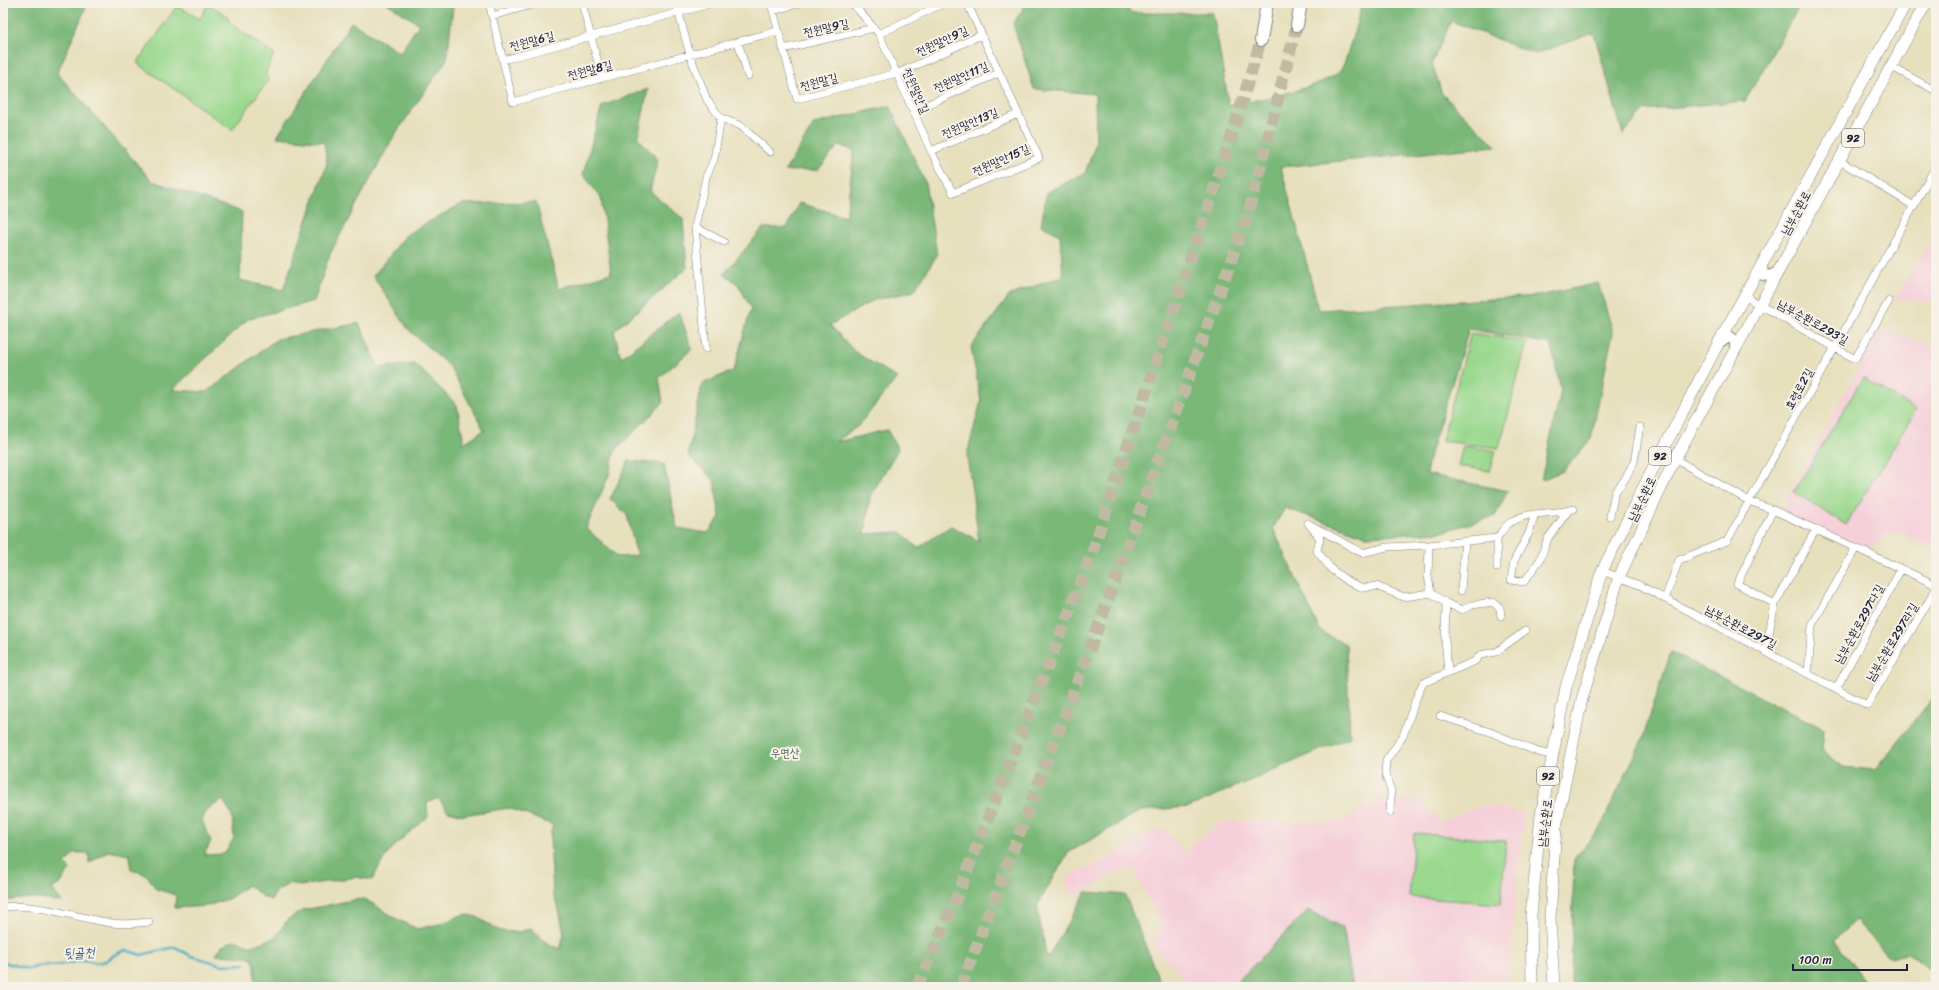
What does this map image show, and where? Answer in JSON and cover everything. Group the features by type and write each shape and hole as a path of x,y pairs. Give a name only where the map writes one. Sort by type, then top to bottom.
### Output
{"highway":[{"path":"1261,40 1267,3"},
{"path":"1296,25 1301,3"}],"main road":[{"name":"남부순환로","path":"1532,987 1530,960 1532,890 1541,815 1566,687 1602,571 1642,490 1719,342 1906,3"},
{"name":"남부순환로","path":"1554,987 1550,918 1556,827 1582,699 1619,577 1675,459 1926,3"},
{"path":"1762,265 1763,275 1769,276 1778,272"},
{"path":"1719,342 1731,337 1736,341 1735,351"}],"street":[{"path":"489,3 503,60"},
{"path":"492,16 539,3"},
{"path":"582,3 602,78"},
{"path":"676,3 690,55 707,100 721,118 741,126 770,152"},
{"name":"전원말6길","path":"508,84 503,60 713,3"},
{"name":"전원말길","path":"771,3 797,99 897,73"},
{"path":"773,11 801,3"},
{"name":"전원말안길","path":"852,3 879,34 931,151 953,193"},
{"path":"879,34 944,3"},
{"path":"967,3 981,35"},
{"name":"전원말9길","path":"783,49 874,28"},
{"name":"전원말8길","path":"508,84 514,102 778,31"},
{"name":"전원말안9길","path":"897,73 981,35 999,72"},
{"path":"738,42 748,76"},
{"path":"1892,67 1936,91"},
{"name":"전원말안11길","path":"913,111 999,72 1018,114"},
{"name":"전원말안13길","path":"931,151 1018,114"},
{"name":"전원말안15길","path":"953,193 1039,158 1018,114"},
{"path":"706,349 695,227 706,177 714,159 721,118"},
{"path":"1840,161 1914,206"},
{"name":"효령로2길","path":"1665,599 1679,560 1727,541 1936,166"},
{"path":"695,227 724,242"},
{"name":"남부순환로293길","path":"1744,296 1835,346 1855,359 1889,301"},
{"path":"1610,516 1615,492 1625,479 1634,462 1640,426"},
{"path":"1675,459 1749,501 1816,529 1936,585"},
{"path":"1497,568 1497,538 1510,522 1535,514 1572,510 1548,538 1540,560 1524,582 1511,580 1514,561 1529,533 1535,514"},
{"path":"1773,510 1737,584 1775,604"},
{"path":"1431,592 1404,597 1376,586 1364,588 1349,582 1332,570 1317,551 1320,538 1308,523 1362,553 1387,547 1429,545 1497,538"},
{"path":"1765,652 1775,604 1816,529"},
{"path":"1461,591 1465,542"},
{"path":"1429,545 1428,576 1431,592 1446,603 1462,610 1472,605 1493,602 1500,608 1501,616"},
{"path":"1808,674 1812,625 1856,548"},
{"name":"남부순환로297다길","path":"1836,689 1901,569"},
{"name":"남부순환로297길","path":"1602,571 1619,577 1665,599 1867,705"},
{"name":"남부순환로297라길","path":"1867,705 1936,589"},
{"path":"1446,603 1444,639 1448,671"},
{"path":"1390,812 1391,791 1385,774 1386,761 1403,736 1423,683 1474,661 1480,655 1496,652 1525,631"},
{"path":"1440,716 1490,732 1538,752 1552,755"},
{"path":"3,907 13,906 44,909 113,924 150,922"}],"shaded area":[{"path":"1936,232 1936,302 1895,299"},
{"path":"1880,328 1930,345 1936,350 1936,552 1899,531 1861,550 1780,511"},
{"path":"1415,798 1440,822 1482,806 1524,813 1507,987 1353,987 1343,928 1276,941 1232,987 1191,986 1152,945 1162,927 1133,869 1111,875 1078,894 1068,892 1066,877 1107,859 1157,828 1167,832 1183,853 1222,821 1338,822 1381,799"}],"green space":[{"name":"우면산","path":"3,3 88,3 57,73 152,181 242,212 240,280 283,290 327,163 324,142 277,137 351,22 400,53 419,24 387,3 449,3 453,6 447,59 394,136 361,196 330,254 314,301 248,319 172,390 207,392 277,339 359,323 379,368 415,364 457,405 464,443 484,430 450,367 408,329 373,276 407,234 461,204 536,202 559,289 611,273 601,198 583,174 602,106 648,89 638,138 658,159 650,191 683,219 687,268 614,331 621,358 679,312 692,349 659,378 663,403 615,451 609,475 586,528 618,557 637,556 627,515 610,499 629,461 664,464 677,528 708,533 720,517 714,480 688,455 702,384 734,370 751,308 738,284 724,274 763,228 787,228 799,203 846,217 854,151 839,145 818,170 785,171 814,124 890,106 925,182 937,255 914,291 874,300 830,325 855,352 897,378 859,425 836,442 887,430 898,449 870,497 865,534 901,532 918,548 951,526 979,541 967,455 981,401 971,347 1010,295 1063,276 1060,235 1041,225 1047,192 1085,173 1096,143 1095,94 1034,89 1013,24 1027,3 1124,3 1131,13 1213,13 1229,106 1304,88 1319,83 1340,71 1349,50 1362,3 1801,3 1745,101 1645,110 1623,134 1594,33 1535,54 1451,21 1432,63 1442,94 1496,146 1281,167 1319,310 1538,296 1598,283 1613,332 1591,439 1563,471 1541,480 1561,391 1551,344 1469,329 1430,454 1426,474 1508,491 1495,516 1442,532 1366,536 1285,508 1273,528 1320,631 1346,645 1350,737 1189,807 1140,811 1068,853 1037,906 1047,959 1086,892 1125,895 1161,985 1223,987 267,987 255,979 255,965 251,957 216,955 221,947 233,940 252,946 276,937 288,919 304,910 365,899 397,919 417,929 440,924 464,914 477,917 500,931 519,932 531,928 547,943 560,949 564,934 559,910 553,894 550,837 553,825 509,808 463,815 448,811 438,798 427,803 428,817 404,837 389,853 377,870 373,880 356,877 300,886 290,883 277,891 271,900 262,896 248,885 230,898 207,906 175,908 176,895 156,889 147,875 131,869 130,855 108,851 89,863 89,853 74,853 65,864 70,869 61,883 52,889 62,902 30,898 3,901","holes":["223,800 232,815 234,838 224,854 204,855 211,841 202,821 207,809"]},
{"path":"208,4 227,16 231,24 274,54 265,75 269,79 232,130 137,63 177,6 200,19"},
{"path":"1471,333 1527,342 1499,448 1442,441"},
{"path":"1863,378 1916,410 1846,525 1794,492"},
{"path":"1463,446 1496,451 1490,471 1458,466"},
{"path":"1671,652 1824,729 1822,750 1843,767 1875,770 1936,694 1936,974 1908,953 1891,958 1855,920 1834,941 1870,987 1572,987 1574,859 1600,828 1642,740"},
{"path":"1414,833 1506,841 1501,904 1409,897"},
{"path":"1308,910 1343,928 1353,987 1232,987"}],"waterway":[{"name":"뒷골천","path":"3,962 29,969 43,965 54,966 85,960 97,963 106,961 116,954 126,950 141,955 175,947 191,956 223,965 245,964"}],"tunnel":[{"path":"961,987 1100,622 1248,214 1297,25"},
{"path":"917,987 959,892 1091,556 1229,144 1261,40"}]}
